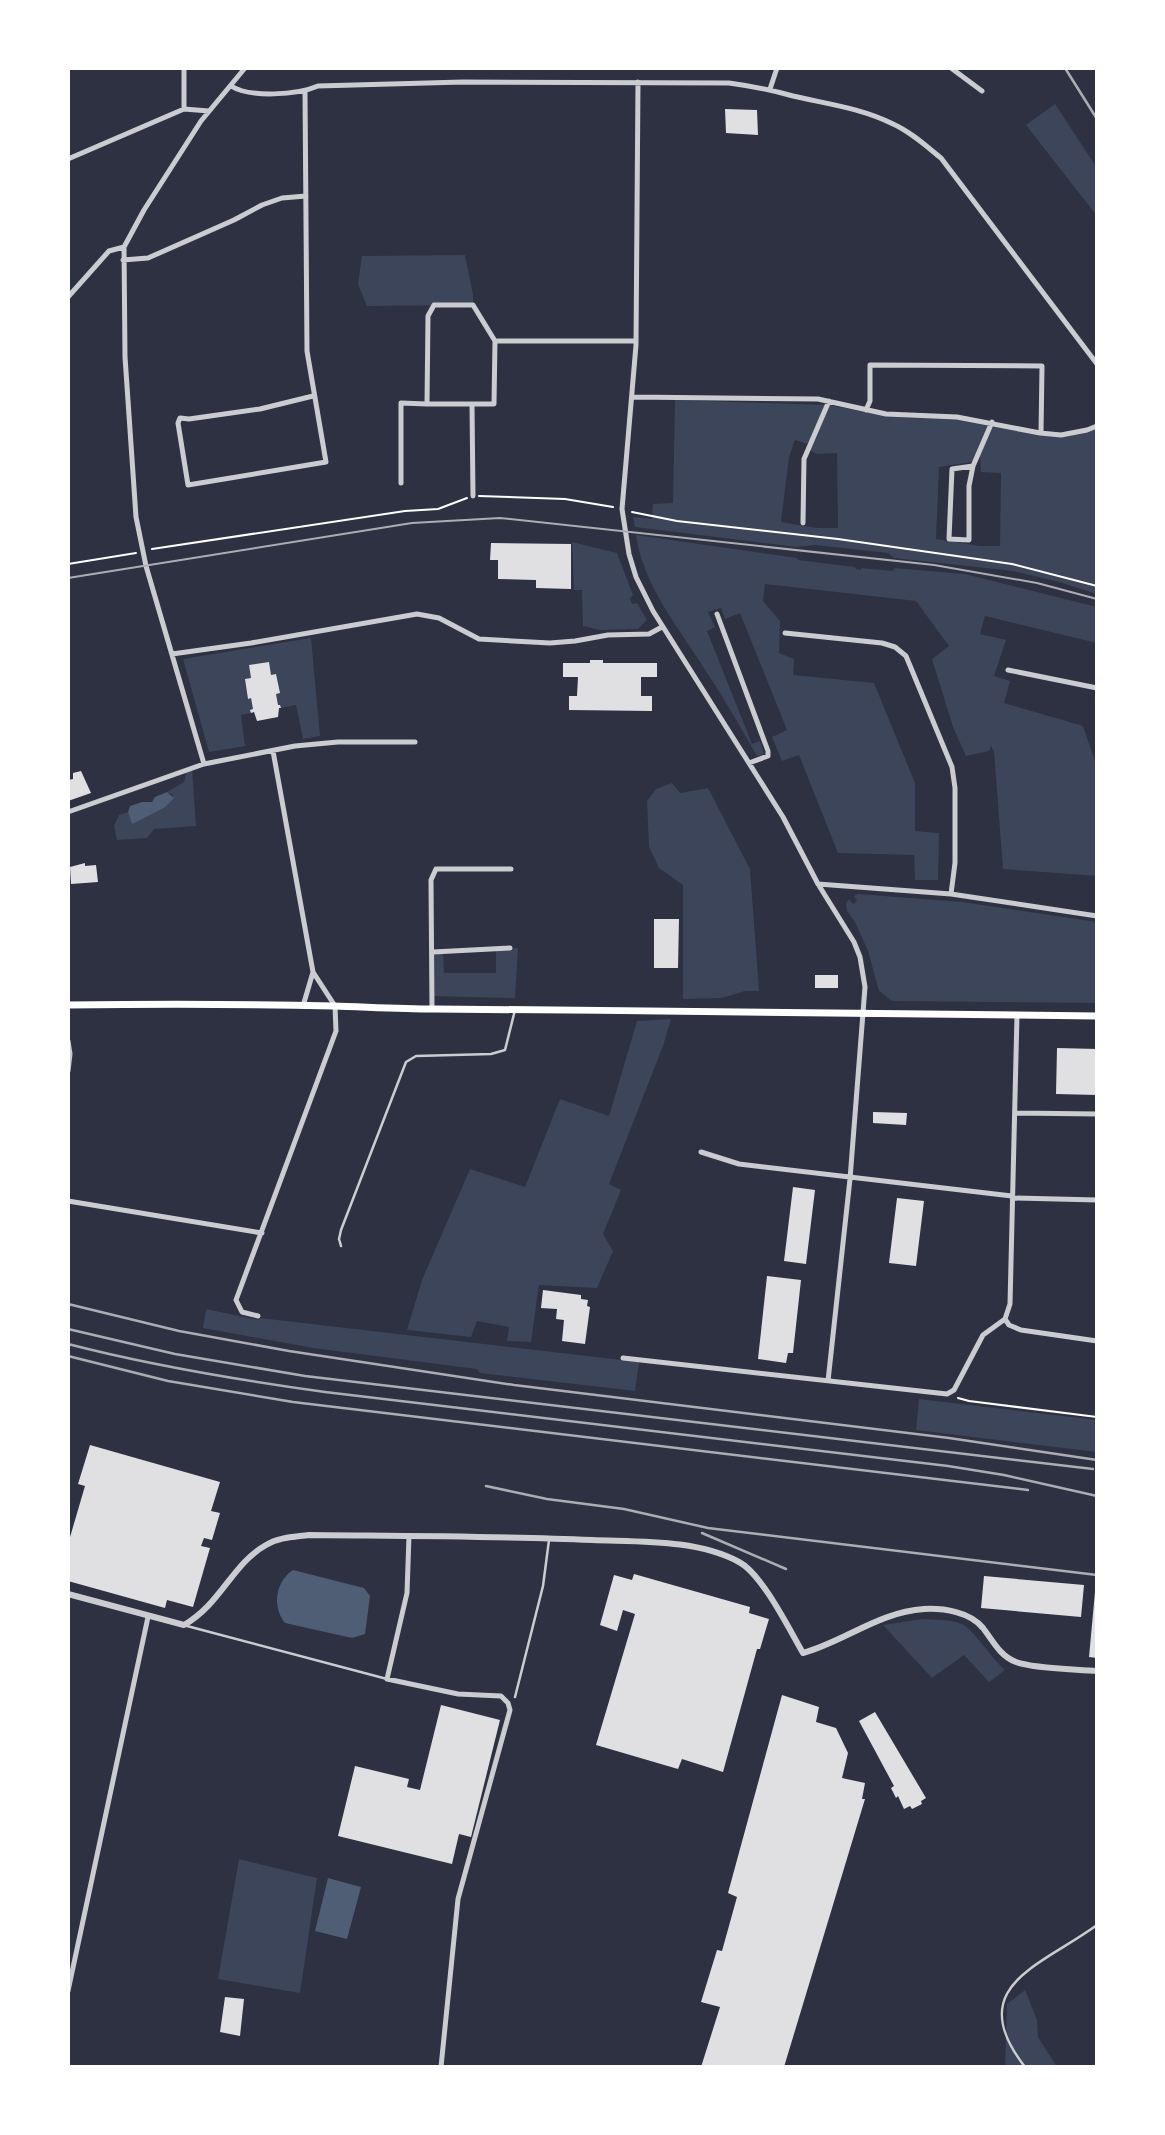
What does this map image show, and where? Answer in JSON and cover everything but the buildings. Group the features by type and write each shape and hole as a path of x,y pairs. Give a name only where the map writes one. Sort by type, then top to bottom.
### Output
{"main road":[{"path":"68,1005 1097,1016"}],"street":[{"path":"184,68 184,109"},
{"path":"204,764 143,552 131,471 123,260 124,247 144,210 209,111 245,68"},
{"path":"770,89 776,68"},
{"path":"951,68 982,91"},
{"path":"231,86 240,92 257,93 305,92 318,86 463,82 729,83 841,105 876,117 917,138 941,158 1097,364"},
{"path":"638,82 636,341 622,509 629,554 646,599 662,627 783,817 818,884 857,949 865,988 850,1178 828,1381"},
{"path":"305,92 307,351 326,462 188,485 178,423 180,418 260,409 313,396"},
{"path":"68,159 184,109 209,111"},
{"path":"123,260 148,258 262,205 282,198 306,196"},
{"path":"68,297 109,251 124,247"},
{"path":"401,483 401,403 427,404 472,405 494,404 495,341 473,305 434,305 428,316 427,404"},
{"path":"495,341 636,341"},
{"path":"866,410 870,401 870,365 1042,366 1041,433"},
{"path":"633,397 818,399 897,415 957,417 1060,435 1097,426"},
{"path":"803,523 804,459 829,401"},
{"path":"472,405 473,496"},
{"path":"972,466 952,469 949,539 969,540 969,486 972,466 992,422"},
{"path":"172,654 417,614 439,618 479,639 550,643 608,635 649,634 662,627"},
{"path":"717,614 768,751 768,756 749,762"},
{"path":"785,633 882,643 906,656 952,767 955,788 955,852 951,894"},
{"path":"1008,670 1097,688"},
{"path":"68,812 204,764 295,746 415,742"},
{"path":"258,1316 242,1312 236,1300 336,1031 335,1006 313,972 273,751"},
{"path":"432,1009 431,880 436,869 511,869"},
{"path":"818,884 951,894 1097,916"},
{"path":"433,952 510,948"},
{"path":"303,1006 313,972"},
{"path":"623,1358 947,1394 959,1383 983,1335 1005,1319 1010,1304 1017,1015"},
{"path":"68,1041 68,1071"},
{"path":"1016,1113 1097,1115"},
{"path":"701,1152 738,1164 850,1178 1012,1197 1097,1200"},
{"path":"68,1201 262,1233"},
{"path":"1005,1319 1009,1325 1021,1330 1097,1341"},
{"path":"68,1594 184,1625 205,1611 249,1557 267,1544 281,1539 309,1535 409,1536 660,1543 694,1548 741,1562 753,1573 803,1653 823,1647 873,1622 898,1613 926,1609 967,1615 981,1626 994,1645 1017,1662 1097,1671"},
{"path":"409,1536 407,1593 387,1679 458,1694 501,1696 508,1703 508,1719 458,1899 441,2067"},
{"path":"68,1991 148,1617"}],"lane":[{"path":"341,1246 341,1230 406,1062 416,1055 491,1054 505,1050 514,1010"},
{"path":"515,1697 543,1586 549,1538"},
{"path":"184,1625 387,1679"},
{"path":"1025,2067 1003,2032 1001,2010 1013,1984 1036,1963 1097,1925"}],"path":[{"path":"68,564 154,548 405,511 438,509 473,496 565,499 677,521 757,528 1012,564 1097,586"},
{"path":"947,1394 969,1401 1097,1418"}],"shaded area":[{"path":"1055,104 1097,168 1097,216 1026,125"},
{"path":"465,255 473,305 367,306 358,284 362,256"},
{"path":"675,400 828,405 912,418 957,418 1061,435 1097,428 1097,594 1013,571 894,558 888,553 815,545 796,547 635,527 633,517 652,519 653,504 673,503","holes":["795,440 811,445 810,450 817,454 837,453 838,528 816,528 781,522 789,457","980,456 981,472 1001,473 1000,546 980,546 936,539 939,467 971,462"]},
{"path":"636,535 861,570 893,571 894,568 965,574 1097,607 1097,643 985,616 980,634 1006,640 994,676 1010,681 1004,703 1083,726 1097,767 1097,876 1003,869 994,751 991,746 989,751 966,756 953,727 932,659 949,646 916,601 765,584 763,601 780,621 779,653 794,659 793,675 874,683 915,783 915,831 939,833 938,880 915,880 914,855 838,853 799,755 782,761 772,737 787,730 740,613 725,619 721,608 708,612 715,627 707,631 752,744 760,741 764,754 757,756 654,588 646,571"},
{"path":"572,542 617,553 633,595 630,598 632,604 637,603 647,620 638,629 600,630 583,626 582,590 574,590"},
{"path":"311,638 320,736 303,739 296,705 281,708 278,705 276,675 271,675 268,662 249,666 251,678 245,680 253,709 251,713 241,715 245,746 209,752 183,659"},
{"path":"192,768 196,826 154,829 147,838 117,840 114,826 119,815 128,812 132,823 164,808 173,795 167,792 184,782 187,770"},
{"path":"672,783 680,793 708,788 750,869 759,991 745,991 722,998 683,999 683,885 659,868 649,847 647,801 656,789"},
{"path":"167,792 174,798 164,808 132,824 128,812 130,806 152,802 155,797"},
{"path":"858,894 962,902 1097,922 1097,1003 892,1001 879,991 868,951 847,911 846,904 849,899 853,904 857,901 854,896"},
{"path":"518,948 515,998 432,996 433,952 443,951 444,973 496,973 496,949"},
{"path":"671,1019 609,1184 621,1190 603,1234 613,1251 597,1288 539,1285 531,1342 507,1341 509,1327 477,1321 471,1337 407,1330 422,1280 470,1169 525,1187 560,1099 609,1116 637,1021"},
{"path":"206,1309 259,1320 639,1362 635,1391 480,1373 477,1369 313,1348 203,1328"},
{"path":"919,1399 1097,1420 1097,1452 916,1430"},
{"path":"293,1570 364,1588 370,1596 365,1634 352,1638 285,1623 278,1610 277,1595 282,1581"},
{"path":"922,1619 948,1620 962,1624 1005,1670 989,1682 964,1655 932,1678 883,1625"},
{"path":"239,1859 317,1878 300,1993 218,1979"},
{"path":"328,1878 361,1887 347,1939 315,1931"},
{"path":"1025,1990 1037,2020 1038,2037 1057,2067 1005,2067 1007,2004"}],"tram line":[{"path":"68,578 412,523 500,518 934,565 1037,583 1097,599"}],"railway":[{"path":"1065,68 1097,119"},
{"path":"68,1304 179,1331 289,1351 514,1385 949,1438 1097,1460"},
{"path":"68,1329 175,1354 305,1376 1093,1469"},
{"path":"68,1344 164,1366 325,1392 948,1466 1004,1475 1097,1496"},
{"path":"68,1356 168,1381 293,1402 1028,1490"},
{"path":"486,1486 547,1499 624,1509 708,1528 1097,1575"},
{"path":"702,1533 786,1569"}]}
